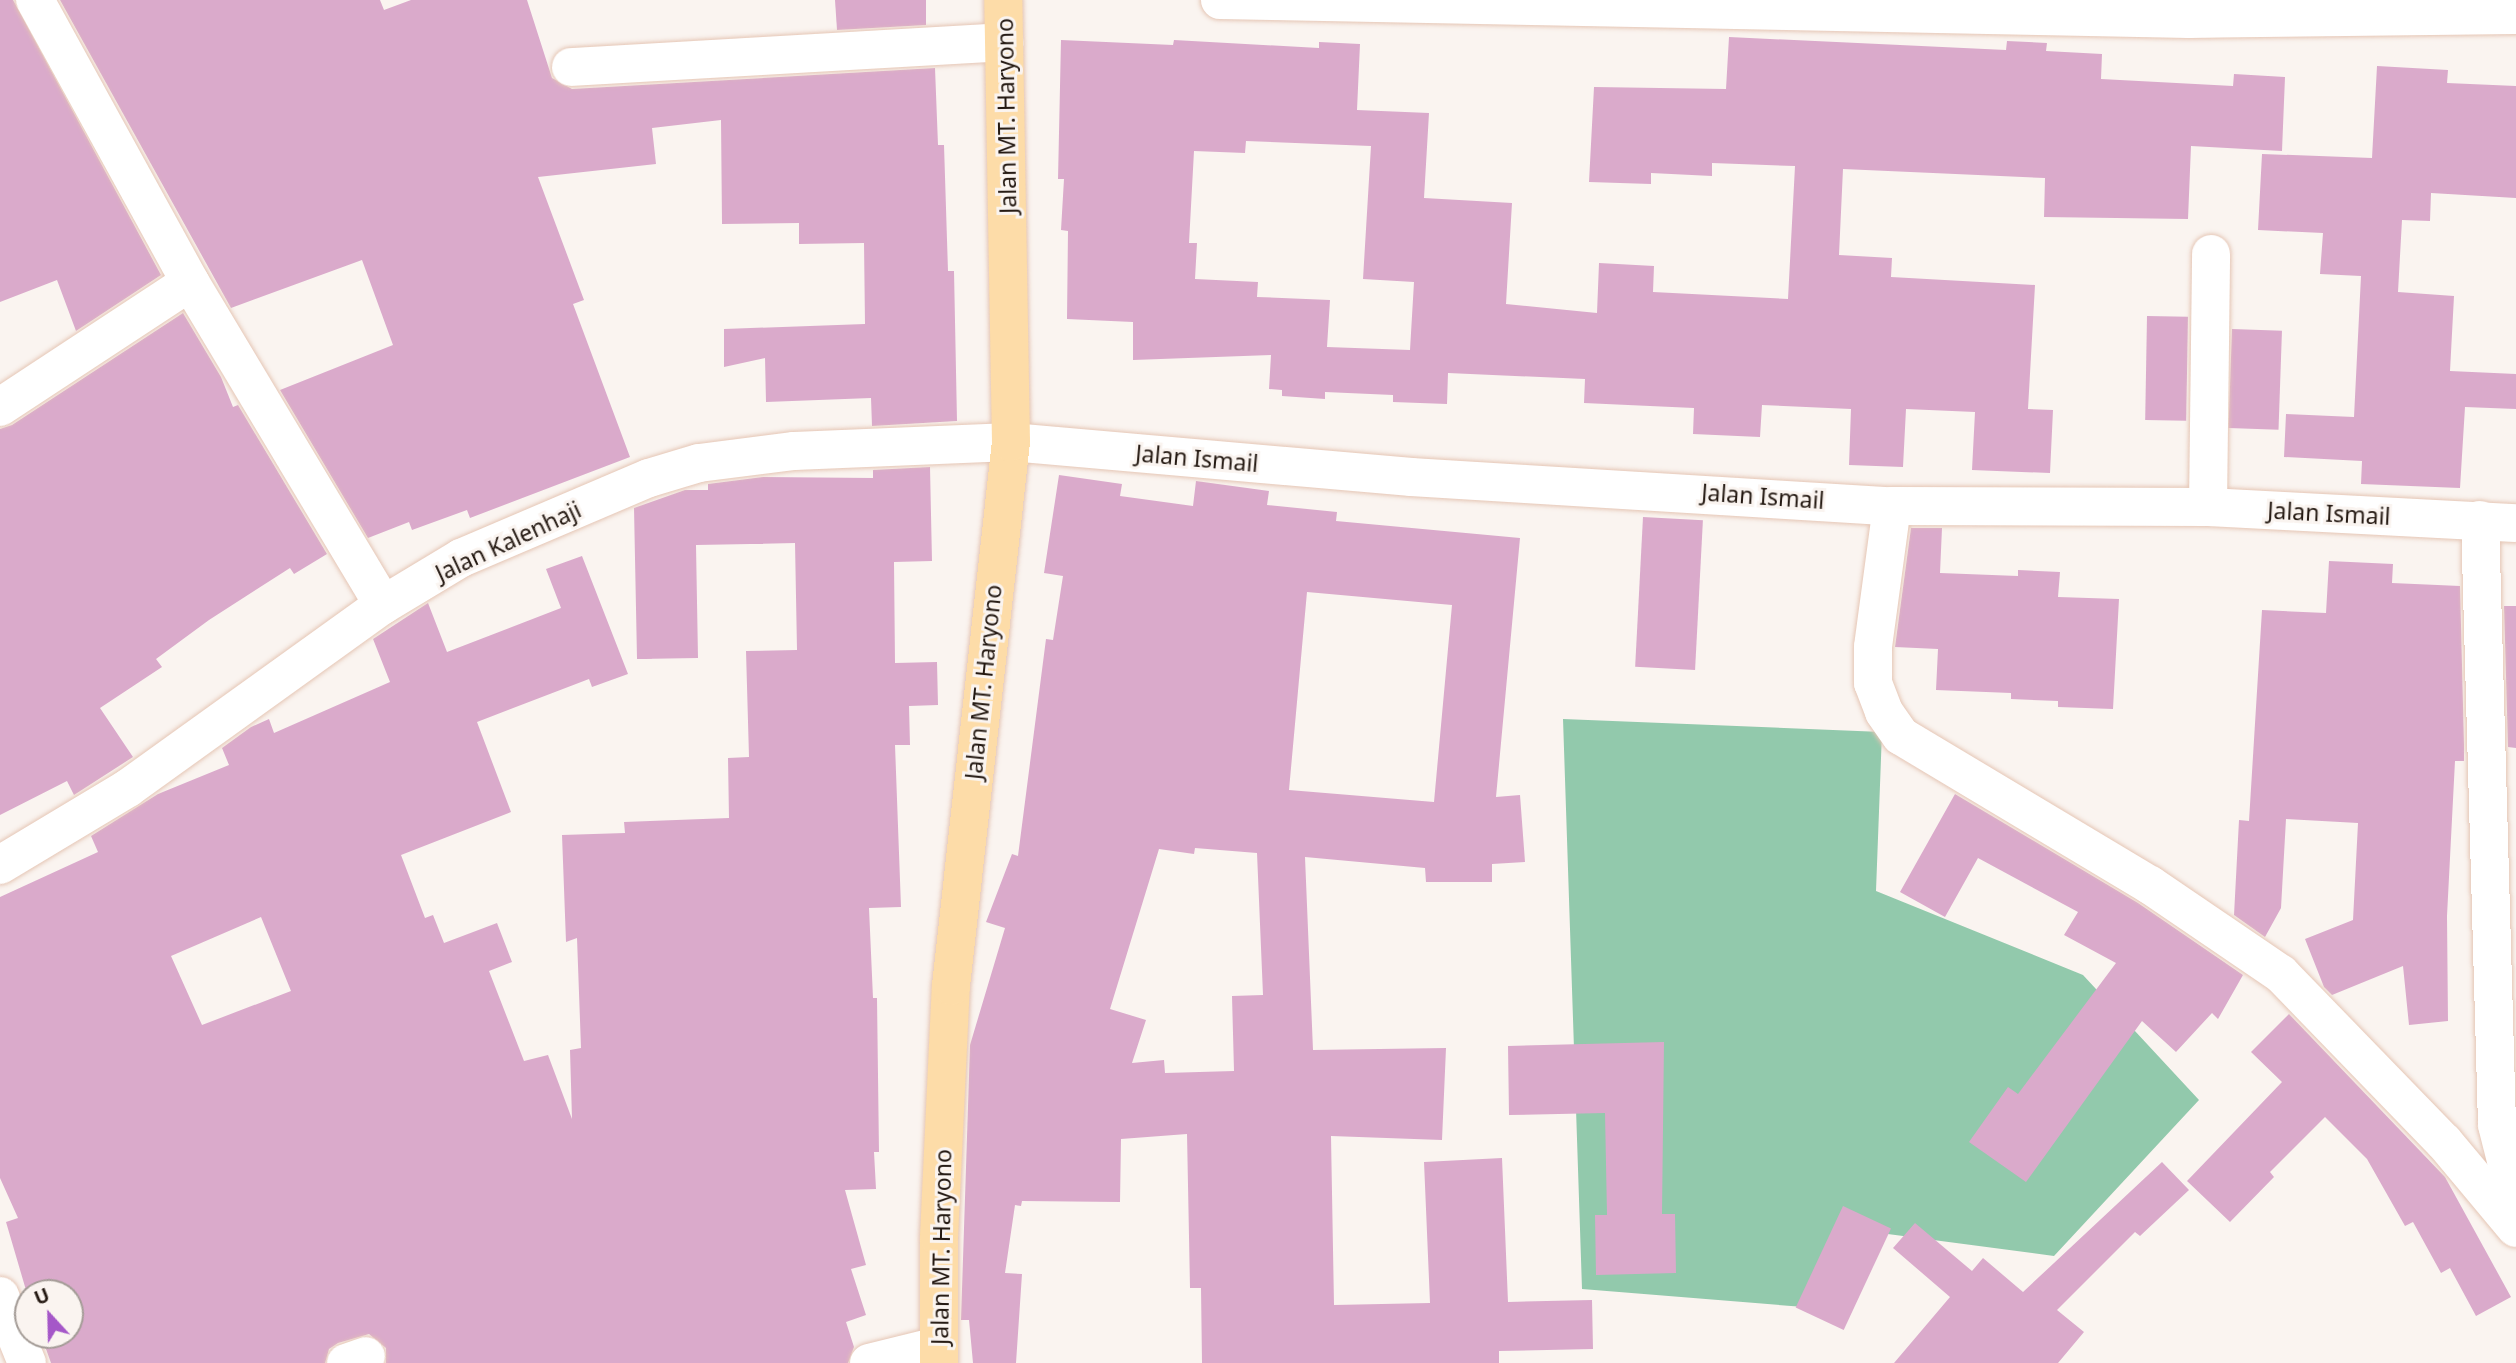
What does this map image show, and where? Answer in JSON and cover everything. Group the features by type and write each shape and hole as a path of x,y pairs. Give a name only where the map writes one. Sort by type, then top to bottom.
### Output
{"main road":[{"name":"Jalan MT. Haryono","path":"939,1354 951,986 1011,442 1003,0"}],"street":[{"path":"34,0 190,282 383,605"},
{"path":"1220,0 1926,7 2189,19 2418,8 2516,15"},
{"path":"571,67 1004,42"},
{"path":"2208,507 2211,254"},
{"path":"0,407 190,282"},
{"name":"Jalan Ismail","path":"1011,442 1411,477 1892,506 2208,507 2498,522"},
{"name":"Jalan Kalenhaji","path":"0,865 128,788 383,605 461,558 649,478 699,463 794,451 1011,442"},
{"path":"1892,506 1873,647 1873,683 1884,712 1901,736 2150,885 2281,974 2444,1142 2516,1228"},
{"path":"2498,522 2497,1125 2516,1200"},
{"path":"0,1296 27,1363"},
{"path":"869,1363 939,1354"}],"green space":[{"path":"1563,719 1882,732 1876,891 2083,975 2199,1100 2054,1256 1865,1231 1804,1307 1582,1289"}],"building":[{"path":"0,0 13,0 161,275 76,331 57,280 0,302"},
{"path":"60,0 380,0 384,10 411,0 527,0 552,78 572,89 935,68 938,145 944,145 948,271 954,271 957,421 872,426 871,398 766,402 765,358 724,367 724,329 865,324 864,243 799,244 799,223 722,224 721,120 652,128 656,164 538,177 584,300 573,304 630,457 470,518 467,510 412,530 409,522 368,538 280,390 393,345 362,260 231,308"},
{"path":"835,0 926,0 926,25 837,30"},
{"path":"1729,37 2006,50 2007,41 2047,43 2046,51 2102,54 2101,79 2233,86 2234,74 2285,77 2282,151 2191,146 2188,219 2044,217 2045,178 1843,169 1839,255 1892,258 1891,277 2035,285 2028,409 2053,410 2050,473 1972,470 1975,412 1906,409 1903,467 1849,465 1851,409 1762,405 1760,437 1693,434 1694,408 1584,403 1585,379 1448,373 1447,404 1393,402 1393,395 1325,392 1325,399 1282,396 1282,390 1269,389 1271,355 1133,360 1133,322 1067,319 1068,231 1061,230 1064,179 1058,179 1061,40 1173,45 1174,40 1319,48 1319,42 1360,44 1357,110 1429,113 1424,198 1512,203 1506,304 1597,313 1599,263 1654,266 1653,292 1788,299 1795,166 1712,163 1712,176 1651,173 1651,184 1589,182 1594,87 1726,89","holes":["1246,141 1371,146 1363,279 1414,282 1410,350 1327,347 1330,300 1257,297 1258,282 1195,279 1197,243 1189,243 1194,151 1245,153"]},
{"path":"2377,66 2448,70 2447,83 2516,86 2516,198 2431,193 2430,221 2402,220 2398,292 2454,296 2450,371 2516,374 2516,409 2465,407 2460,488 2361,484 2362,461 2284,457 2286,414 2354,417 2361,276 2320,274 2323,233 2258,230 2262,154 2372,158"},
{"path":"183,313 221,377 233,407 238,405 327,554 294,574 290,568 209,620 156,659 162,667 100,708 133,757 74,795 67,781 0,815 0,429 12,425"},
{"path":"2147,316 2188,317 2186,421 2145,420"},
{"path":"2232,329 2282,331 2279,430 2229,428"},
{"path":"930,467 932,561 894,562 895,663 937,662 938,705 909,706 910,745 895,745 901,907 869,908 873,998 877,998 879,1152 874,1152 876,1189 845,1190 866,1265 851,1269 866,1315 846,1322 854,1347 848,1363 386,1363 386,1348 369,1334 338,1343 329,1349 325,1363 51,1363 46,1349 84,1349 84,1279 23,1279 6,1222 18,1218 0,1178 0,897 98,852 91,836 158,794 229,765 222,748 251,727 269,719 274,733 390,682 373,639 428,603 447,652 561,608 546,569 582,556 628,674 592,687 589,679 477,722 511,812 401,855 425,918 433,915 444,943 497,923 512,962 489,971 524,1061 548,1055 572,1119 570,1050 581,1048 577,938 566,942 562,835 625,833 624,822 729,818 728,758 749,757 746,651 797,650 795,543 696,545 698,658 637,659 634,508 685,490 708,490 708,484 763,477 873,478 873,470","holes":["261,917 291,991 202,1025 171,956"]},
{"path":"1059,475 1122,484 1120,496 1193,506 1196,481 1269,491 1267,505 1337,512 1336,521 1520,538 1496,797 1520,795 1525,862 1492,864 1492,882 1426,882 1425,868 1305,857 1313,1050 1446,1048 1442,1140 1331,1136 1334,1305 1430,1303 1424,1162 1502,1158 1508,1302 1592,1300 1593,1349 1499,1351 1499,1363 1202,1363 1201,1288 1190,1288 1187,1134 1121,1139 1120,1202 1022,1201 1021,1206 1015,1205 1005,1273 1022,1274 1016,1363 973,1363 969,1320 961,1320 970,1045 1005,928 986,922 1012,854 1018,856 1046,639 1053,640 1063,576 1044,573","holes":["1307,592 1452,605 1434,802 1289,790","1195,848 1257,853 1263,995 1232,996 1234,1071 1165,1073 1164,1060 1132,1063 1146,1020 1110,1009 1159,849 1194,854"]},
{"path":"1643,517 1703,520 1695,670 1635,667"},
{"path":"1911,528 1942,528 1940,573 2018,576 2018,570 2060,572 2058,597 2119,599 2113,709 2058,707 2058,701 2011,699 2011,693 1936,690 1938,649 1895,647"},
{"path":"2329,561 2393,564 2392,583 2460,586 2464,761 2455,761 2447,916 2448,1021 2409,1025 2403,966 2332,995 2324,987 2305,939 2353,920 2358,823 2286,819 2281,908 2265,937 2234,915 2239,820 2249,821 2262,610 2326,613"},
{"path":"2504,606 2516,606 2516,748 2508,747"},
{"path":"1955,794 2138,903 2243,975 2218,1019 2212,1013 2176,1052 2142,1021 2026,1182 1969,1142 2008,1087 2018,1094 2116,963 2064,935 2078,912 1978,858 1945,917 1900,892"},
{"path":"2289,1014 2445,1177 2511,1297 2476,1316 2450,1268 2441,1273 2413,1222 2405,1226 2367,1159 2325,1117 2270,1172 2274,1177 2230,1222 2187,1181 2282,1082 2251,1052"},
{"path":"1664,1042 1662,1214 1675,1214 1676,1273 1596,1275 1595,1215 1607,1215 1605,1113 1509,1115 1508,1046"},
{"path":"2162,1162 2189,1190 2140,1236 2135,1232 2057,1310 2084,1332 2058,1363 1894,1363 1950,1297 1893,1248 1915,1223 1972,1271 1983,1258 2023,1292"},
{"path":"1843,1206 1891,1228 1844,1330 1796,1308"}]}
